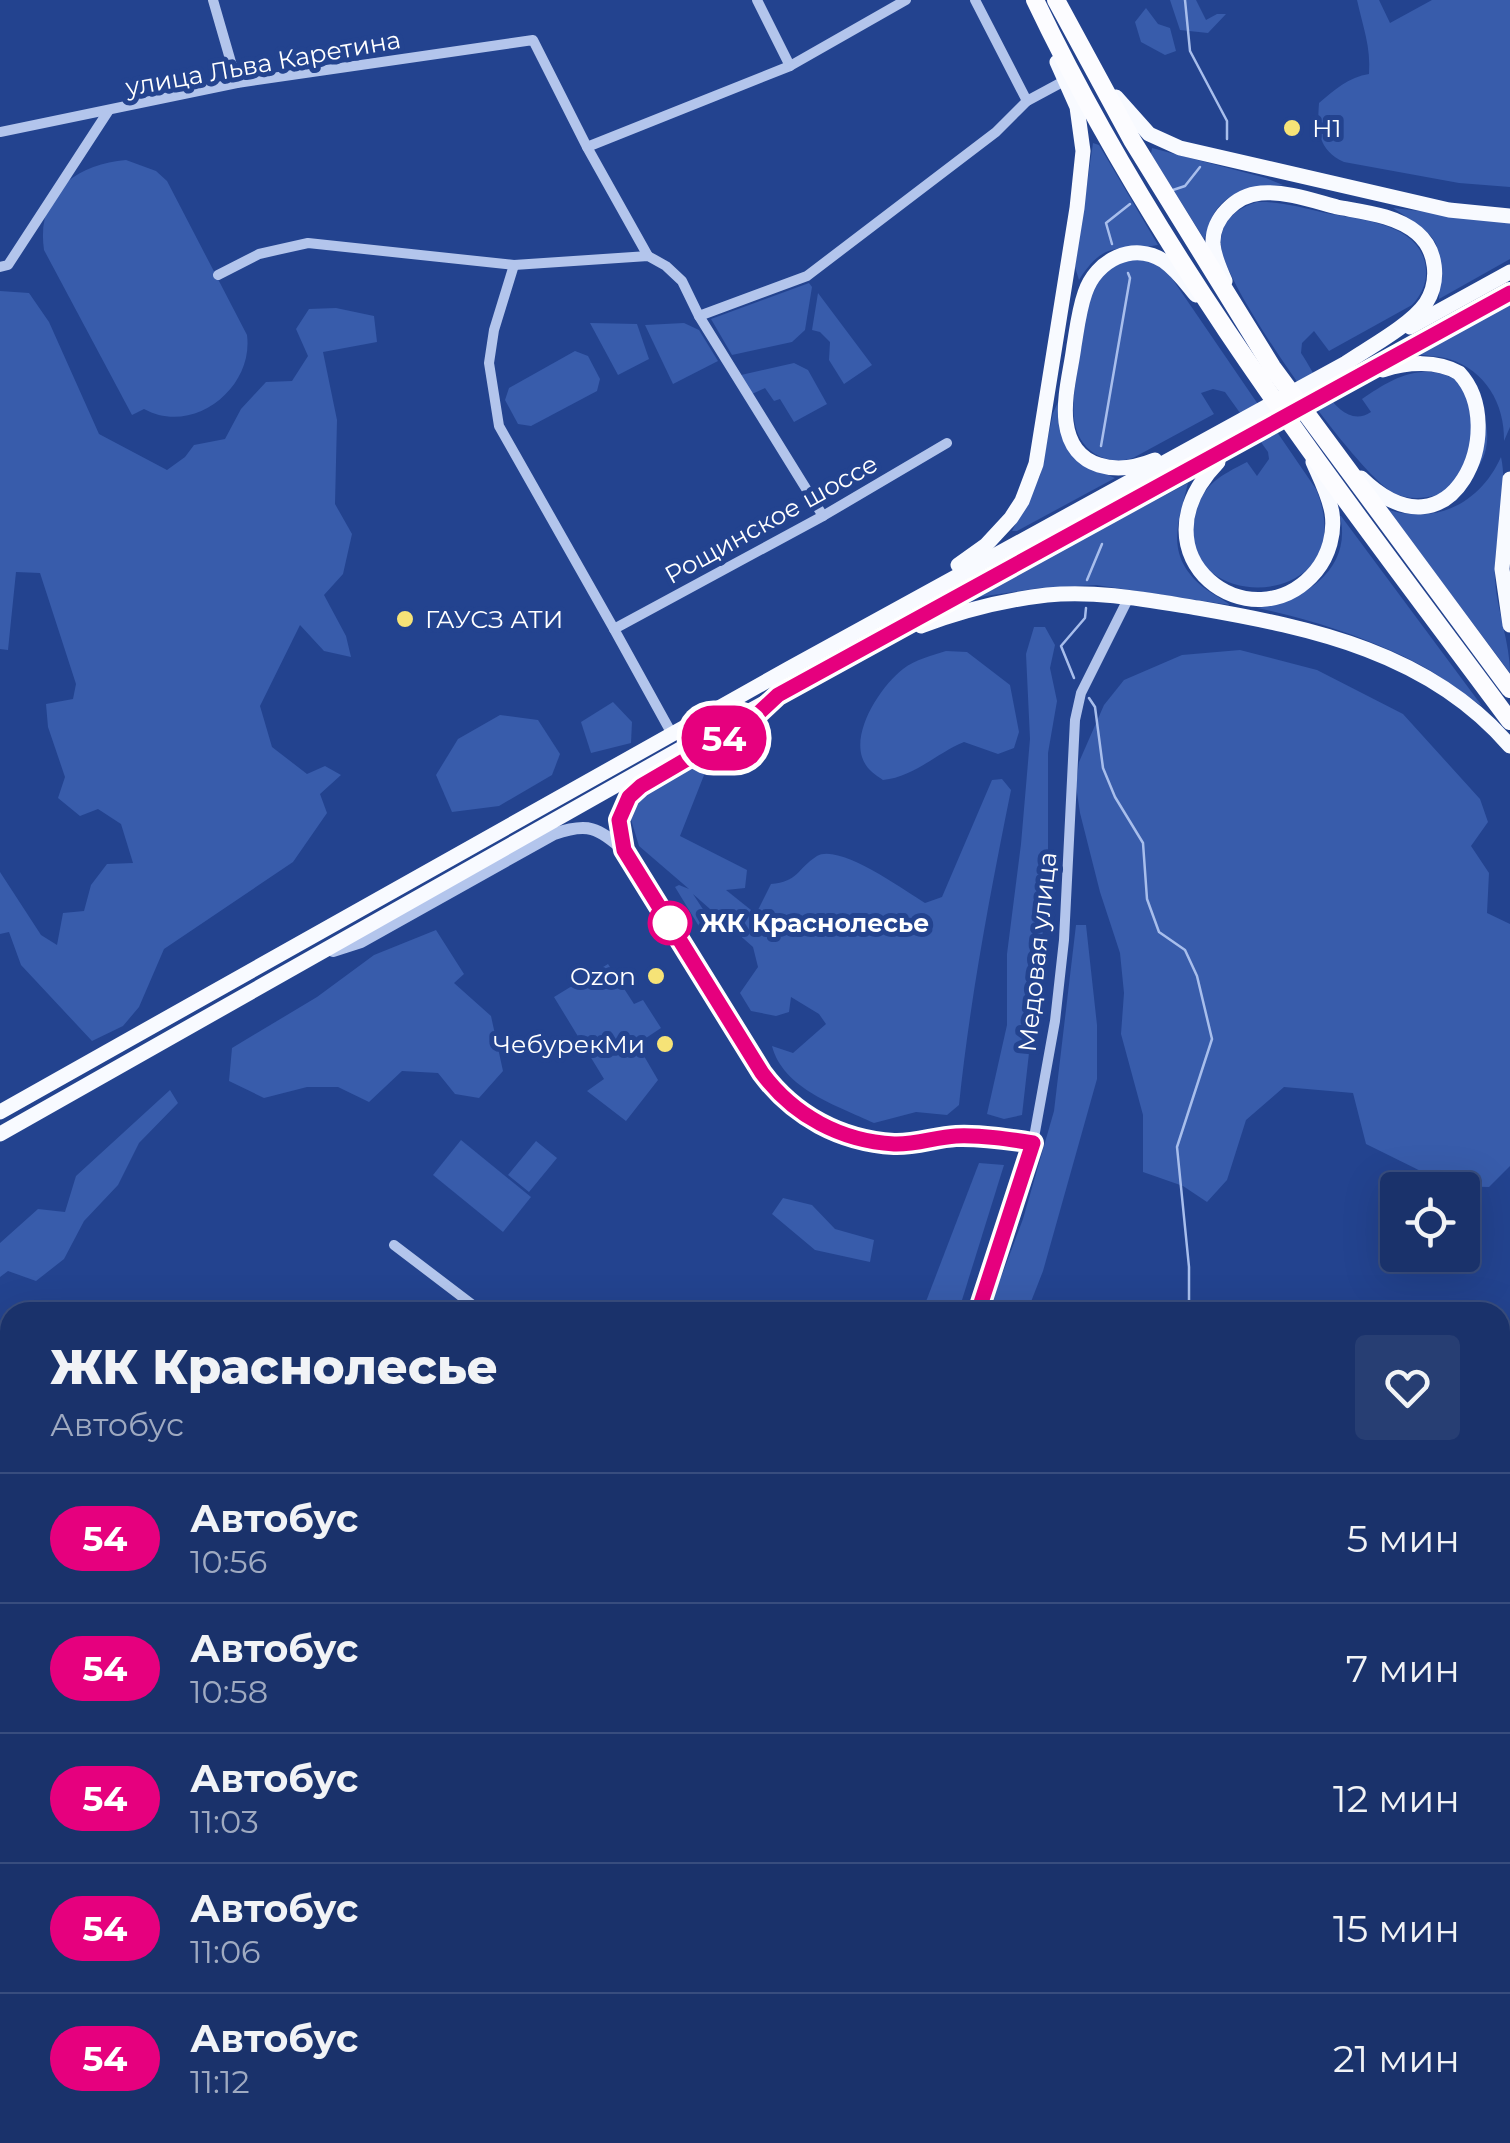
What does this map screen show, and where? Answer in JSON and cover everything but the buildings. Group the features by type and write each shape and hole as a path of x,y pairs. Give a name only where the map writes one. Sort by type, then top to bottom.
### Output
{"highway":[{"path":"1035,0 1054,10 1318,448 1510,721"},
{"path":"1054,10 1115,149 1222,326 1510,690"}],"main road":[{"path":"788,668 859,621 968,559 998,534 1022,501 1043,434 1082,176 1080,121 1054,55 1054,10"},
{"path":"1054,10 1082,35 1125,111 1149,134 1166,142 1239,164 1449,210 1510,216"},
{"path":"1239,316 1216,258 1213,239 1225,211 1242,198 1274,193 1402,223 1424,239 1432,254 1434,281 1428,299 1416,314 1346,363"},
{"path":"1219,434 1136,467 1114,470 1094,463 1080,452 1069,433 1066,412 1084,292 1094,274 1109,260 1135,253 1160,259 1222,326"},
{"path":"0,1112 788,668 1510,272"},
{"path":"0,1134 778,695 1510,293"},
{"path":"1356,380 1414,364 1453,370 1484,396 1494,425"},
{"path":"1229,450 1193,494 1184,532 1192,560 1205,578 1231,594 1256,599 1278,596 1306,581 1329,546 1332,514 1318,448"},
{"path":"1318,448 1380,495 1416,508 1455,499 1478,482 1489,464"},
{"path":"1510,479 1502,570 1510,625"},
{"path":"778,695 912,630 968,611 1046,596 1086,594 1279,623 1364,647 1445,688 1485,719 1510,746"}],"street":[{"path":"213,0 237,83"},
{"path":"757,0 790,66"},
{"path":"823,516 699,316 682,280 648,256 587,147 790,66 906,0"},
{"path":"974,0 1027,101"},
{"name":"улица Льва Каретина","path":"0,132 237,83 533,40 587,147"},
{"path":"699,316 807,276 996,132 1027,101 1066,80"},
{"path":"0,267 8,265 109,110"},
{"path":"218,275 259,254 308,243 514,265 648,256"},
{"path":"514,265 494,330 489,363 499,426 672,734"},
{"name":"Рощинское шоссе","path":"614,629 823,516 947,443"},
{"name":"Медовая улица","path":"981,1302 1033,1143 1049,1060 1064,940 1075,720 1081,693 1129,598"},
{"path":"778,695 747,724 641,786 629,797 619,820 624,850 762,1073 790,1105 816,1122 856,1139 898,1144 984,1136 1033,1143"},
{"path":"312,958 361,942 554,834 576,827 591,828 624,850"},
{"path":"394,1246 469,1302"}],"shaded area":[{"path":"1170,0 1196,0 1206,20 1226,14 1208,33 1180,30"},
{"path":"1357,0 1379,0 1390,23 1432,0 1510,0 1510,187 1459,183 1344,162 1329,152 1319,130 1319,103 1348,81 1369,74 1368,46"},
{"path":"1146,8 1158,24 1170,28 1176,51 1165,55 1141,42 1135,22"},
{"path":"1093,143 1099,145 1158,245 1106,252 1079,280 1075,267"},
{"path":"1152,148 1283,185 1243,191 1226,200 1212,217 1204,239 1151,154"},
{"path":"126,160 156,171 167,181 247,335 247,355 230,389 217,402 182,416 163,416 144,409 132,415 44,250 46,213 63,186 91,168"},
{"path":"1257,202 1388,226 1414,242 1422,254 1426,275 1423,289 1412,305 1329,351 1314,331 1302,343 1301,353 1330,399 1349,415 1371,412 1362,399 1403,376 1431,372 1460,383 1480,406 1487,435 1480,464 1464,481 1429,497 1394,493 1376,479 1323,417 1266,336 1227,266 1221,245 1223,229 1237,212"},
{"path":"1393,208 1510,221 1510,259 1439,299 1436,244 1422,228"},
{"path":"1134,258 1155,263 1169,274 1316,489 1324,530 1316,559 1295,578 1268,587 1239,585 1213,574 1197,553 1194,522 1206,491 1218,478 1247,462 1257,476 1269,459 1268,452 1225,392 1213,389 1201,393 1214,414 1133,458 1114,460 1095,454 1078,435 1074,398 1089,302 1106,271"},
{"path":"809,283 812,287 805,330 792,342 732,355 711,319"},
{"path":"0,291 29,293 49,322 99,434 167,470 194,445 225,439 241,409 266,382 292,381 308,356 296,329 309,309 336,308 374,316 377,342 323,352 337,420 335,504 352,534 343,574 324,595 346,636 351,657 324,651 300,625 260,706 272,747 307,774 325,766 341,775 320,794 327,813 293,862 164,949 139,1007 123,1026 92,1041 21,965 9,932 0,934 0,872 41,935 57,945 63,913 84,911 91,885 107,864 133,863 121,824 98,809 80,816 58,798 65,777 48,727 46,704 73,699 76,684 40,573 16,572 8,650 0,649"},
{"path":"818,293 872,365 844,384 829,360 830,342 812,330"},
{"path":"1510,301 1510,427 1504,441 1497,402 1482,380 1462,364 1418,354"},
{"path":"590,323 637,324 649,359 618,375"},
{"path":"684,323 699,330 718,361 673,384 645,325"},
{"path":"575,351 588,356 600,379 597,391 531,426 518,424 505,400 509,388"},
{"path":"794,363 808,370 827,404 794,422 780,399 774,401 765,388 752,394 741,375"},
{"path":"1059,400 1061,430 1071,451 1089,466 1115,478 1012,531 1040,476"},
{"path":"1501,457 1503,486 1495,580 1510,673 1388,510 1426,514 1453,507 1486,482"},
{"path":"1188,483 1178,524 1178,550 1191,575 1230,605 1096,585 979,597 981,593"},
{"path":"1340,516 1482,706 1431,671 1390,650 1323,625 1257,608 1291,599 1320,580 1339,552"},
{"path":"1034,627 1045,627 1055,645 1050,668 1057,701 1048,753 1048,885 1022,1115 1004,1119 987,1114 1007,1025 1007,954 1030,739 1026,654"},
{"path":"1240,650 1317,670 1403,714 1480,799 1488,822 1471,846 1489,873 1487,913 1510,924 1510,1166 1489,1187 1480,1187 1480,1172 1423,1172 1366,1144 1353,1093 1284,1087 1246,1120 1227,1180 1207,1202 1183,1186 1143,1172 1143,1115 1121,1034 1124,993 1120,953 1100,892 1076,786 1079,762 1104,705 1124,680 1182,655"},
{"path":"946,651 967,652 1010,685 1019,732 1014,748 998,754 964,742 915,770 883,780 862,757 865,721 886,686 903,669"},
{"path":"613,702 632,722 631,743 591,753 581,722"},
{"path":"500,715 538,720 560,754 552,775 499,806 452,812 436,775 458,739"},
{"path":"710,760 680,836 747,870 745,888 726,890 756,914 771,884 787,881 817,856 827,854 871,870 925,903 942,897 992,780 1002,779 1011,790 981,947 959,1105 947,1115 916,1112 874,1123 800,1085 778,1061 772,1046 793,1053 826,1024 819,1014 791,997 789,1012 776,1016 751,1011 740,993 758,967 753,947 693,894 708,917 700,928 675,887 689,889 639,846 629,813 655,787"},
{"path":"1076,925 1086,925 1097,1025 1097,1079 1031,1302 992,1302 1023,1219 1054,1111"},
{"path":"436,930 464,974 454,983 491,1016 503,1071 479,1098 455,1094 438,1073 402,1071 369,1102 338,1087 307,1087 264,1098 229,1081 232,1048 317,997 374,955"},
{"path":"608,964 634,1004 643,1000 661,1028 637,1044 658,1080 626,1121 587,1091 604,1079 554,997"},
{"path":"170,1090 178,1103 139,1143 118,1185 84,1221 64,1259 36,1281 8,1271 0,1277 0,1243 38,1209 65,1212 76,1176"},
{"path":"461,1140 531,1197 503,1232 433,1175"},
{"path":"536,1141 557,1158 529,1192 508,1175"},
{"path":"979,1163 1004,1165 961,1302 926,1302"},
{"path":"783,1198 812,1205 835,1229 874,1240 870,1262 815,1250 772,1214"}],"waterway":[{"path":"1185,0 1190,51 1227,121 1227,139"},
{"path":"1173,190 1185,186 1200,167"},
{"path":"1112,244 1106,223 1130,204"},
{"path":"1101,446 1128,273"},
{"path":"1087,580 1102,544"},
{"path":"1074,678 1061,646 1085,618 1086,608"},
{"path":"1089,698 1095,707 1103,768 1115,797 1143,843 1147,899 1159,932 1185,950 1197,976 1212,1039 1177,1147 1189,1302"}],"bus line":[{"name":"54","path":"982,1302 1033,1143 984,1136 898,1144 856,1139 816,1122 790,1105 762,1073 624,850 619,820 622,807 641,786 747,724 778,695 1510,293"}],"place":[{"name":"Н1","path":"1292,128"},
{"name":"ГАУСЗ АТИ","path":"405,619"},
{"name":"ЖК Краснолесье","path":"670,923"},
{"name":"Ozon","path":"656,976"},
{"name":"ЧебурекМи","path":"665,1044"}]}
